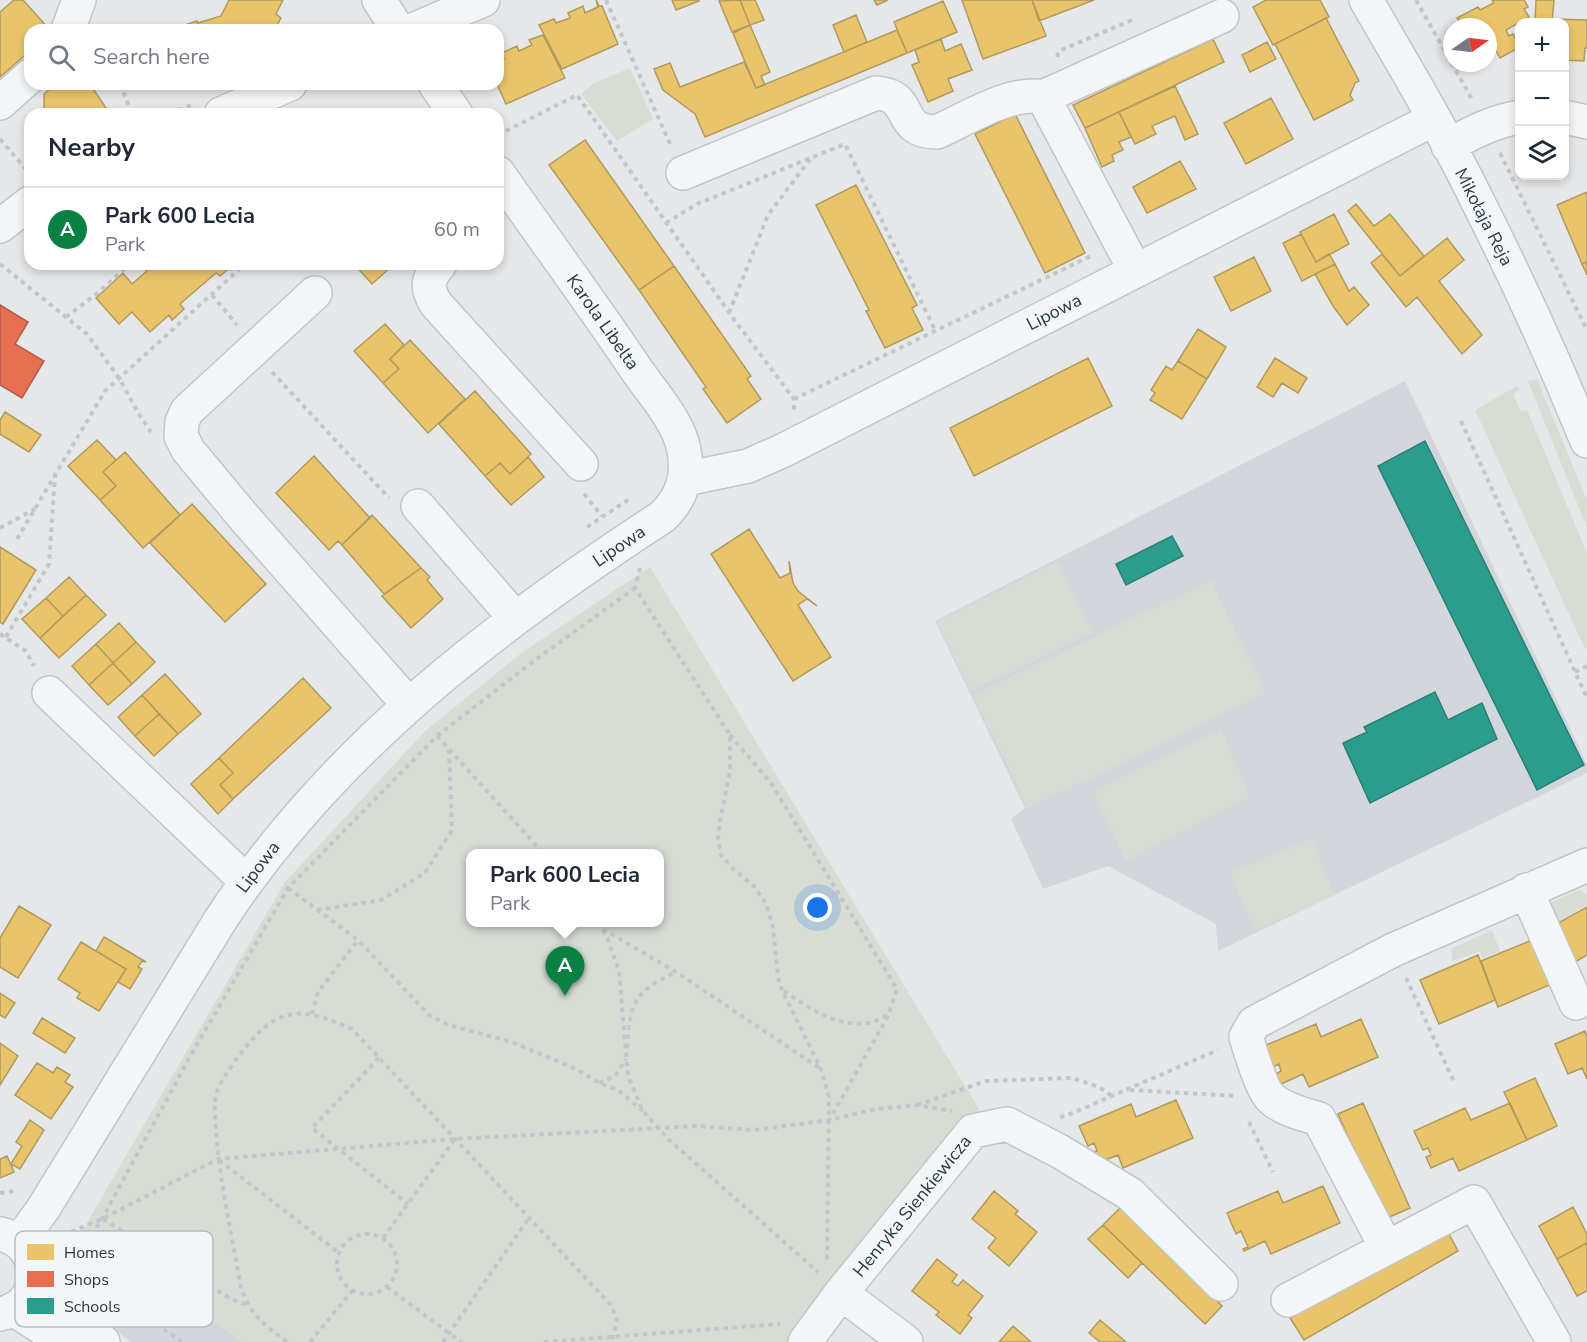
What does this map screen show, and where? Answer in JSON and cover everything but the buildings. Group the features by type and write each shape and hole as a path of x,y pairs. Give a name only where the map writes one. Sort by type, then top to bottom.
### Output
{"street":[{"path":"70,24 79,0"},
{"path":"379,0 394,24"},
{"path":"427,24 483,0"},
{"name":"Mikołaja Reja","path":"1366,0 1478,202 1533,315 1587,441"},
{"path":"683,173 876,93 890,95 897,100 915,128 926,132 936,132 1014,97 1031,94 1043,97 1222,16"},
{"path":"0,103 24,81"},
{"path":"235,108 276,90"},
{"path":"439,90 452,108"},
{"path":"1043,97 1135,270"},
{"name":"Lipowa","path":"18,1231 43,1209 252,872 277,840 352,759 409,705 515,618 669,511 681,492 685,479 748,466 784,450 1135,270 1441,132 1487,126 1515,118"},
{"path":"1569,118 1587,122"},
{"name":"Karola Libelta","path":"504,195 629,358 678,432 684,452 685,479"},
{"path":"0,226 24,208"},
{"path":"435,270 428,284 430,294 436,304 581,464"},
{"path":"315,293 187,411 182,422 181,436 188,450 242,515 409,705"},
{"path":"418,506 515,618"},
{"path":"49,693 252,872"},
{"path":"1386,1247 1319,1119 1294,1111 1270,1098 1251,1057 1246,1037 1254,1023 1393,950 1587,865"},
{"path":"1526,890 1576,1003"},
{"name":"Henryka Sienkiewicza","path":"813,1331 834,1286 973,1131 1007,1124 1059,1151 1130,1194 1221,1284"},
{"path":"1288,1300 1473,1202 1554,1342"},
{"name":"Henryka Sienkiewicza","path":"834,1286 906,1342"},
{"path":"36,1327 64,1342"},
{"path":"85,1327 103,1342"}],"path":[{"path":"606,0 697,204"},
{"path":"1416,0 1487,126 1587,330"},
{"path":"122,90 130,108"},
{"path":"504,132 577,95 729,313 794,399 793,426 777,436 784,450"},
{"path":"0,139 24,168"},
{"path":"666,223 697,204 845,144 935,330"},
{"path":"729,313 768,215 811,158"},
{"path":"794,399 1119,242"},
{"path":"0,264 87,334 119,378 140,416 161,446 181,436"},
{"path":"66,317 123,270"},
{"path":"17,539 105,391 239,270"},
{"path":"212,295 242,332 252,351 392,502 418,506"},
{"path":"1461,421 1587,698"},
{"path":"94,1231 192,1053 288,888 437,736 535,660 635,588 640,567 567,474 581,464"},
{"path":"6,638 49,564 55,475"},
{"path":"0,528 35,509"},
{"path":"635,588 730,735 771,783 897,989 888,1016 830,1120"},
{"path":"0,634 26,651 49,693"},
{"path":"1575,672 1587,666"},
{"path":"730,735 730,771 718,839 721,855 733,869 755,887 766,904 773,927 778,977 782,990 821,1069 829,1097 834,1286"},
{"path":"437,736 539,849"},
{"path":"317,910 381,900 425,873 452,830 449,749"},
{"path":"252,872 288,888 358,940 429,1015 448,1025 512,1042 576,1069 598,1083 618,1090 643,1111 667,1138 834,1286"},
{"path":"602,929 676,972 821,1069"},
{"path":"602,929 619,971 628,1076 643,1111"},
{"path":"312,1014 318,992 358,940"},
{"path":"1393,950 1454,1082"},
{"path":"598,1083 615,1076 626,1058 630,1013 638,998 655,982 676,972"},
{"path":"782,990 810,1009 829,1018 850,1023 869,1023 888,1016"},
{"path":"288,1342 256,1317 247,1305 241,1288 218,1160 215,1116 216,1094 239,1054 262,1028 276,1018 301,1012 323,1016 352,1029 611,1305 617,1320 615,1337 612,1342"},
{"path":"1058,1117 1127,1090 1246,1037"},
{"path":"379,1058 312,1128 408,1204"},
{"path":"916,1106 986,1081 1072,1078 1099,1087 1112,1096"},
{"path":"1127,1090 1270,1098"},
{"path":"72,1231 102,1219 218,1160 455,1139 697,1126 754,1130 830,1120 876,1109 916,1106 958,1112"},
{"path":"383,1238 455,1139"},
{"path":"218,1160 338,1252"},
{"path":"443,1342 529,1218"},
{"path":"102,1219 121,1231"},
{"path":"374,1233 383,1238 393,1248 397,1258 398,1269 394,1279 379,1292 369,1294 353,1290 343,1282 338,1273 338,1252 352,1236 374,1233"},
{"path":"387,1287 461,1342"},
{"path":"213,1288 231,1299 247,1305"},
{"path":"310,1342 353,1290"},
{"path":"161,1327 182,1342"},
{"path":"544,1342 615,1337 813,1331"}],"shaded area":[{"path":"630,68 653,119 617,141 581,94 594,83"},
{"path":"1537,379 1587,500 1587,528 1528,381"},
{"path":"1405,381 1587,764 1587,773 1218,951 1216,924 1108,866 1043,889 1011,819 1025,808 935,621"},
{"path":"1517,386 1520,390 1513,394 1521,412 1527,410 1587,553 1587,648 1585,649 1475,410"},
{"path":"1058,562 1093,632 971,691 937,622"},
{"path":"650,567 979,1109 787,1342 243,1342 213,1320 213,1231 88,1231 84,1228 285,882 424,732 520,654"},
{"path":"1211,581 1265,693 1028,808 973,695"},
{"path":"1221,730 1250,797 1126,860 1093,791"},
{"path":"1311,839 1335,895 1255,930 1230,873"},
{"path":"1579,890 1587,894 1587,905 1553,925 1547,909 1552,902"},
{"path":"1492,930 1500,951 1483,958 1480,951 1453,961 1451,949"},
{"path":"213,1320 243,1342 131,1342 110,1327 213,1327"}],"place":[{"name":"Park 600 Lecia","path":"565,996"}]}
